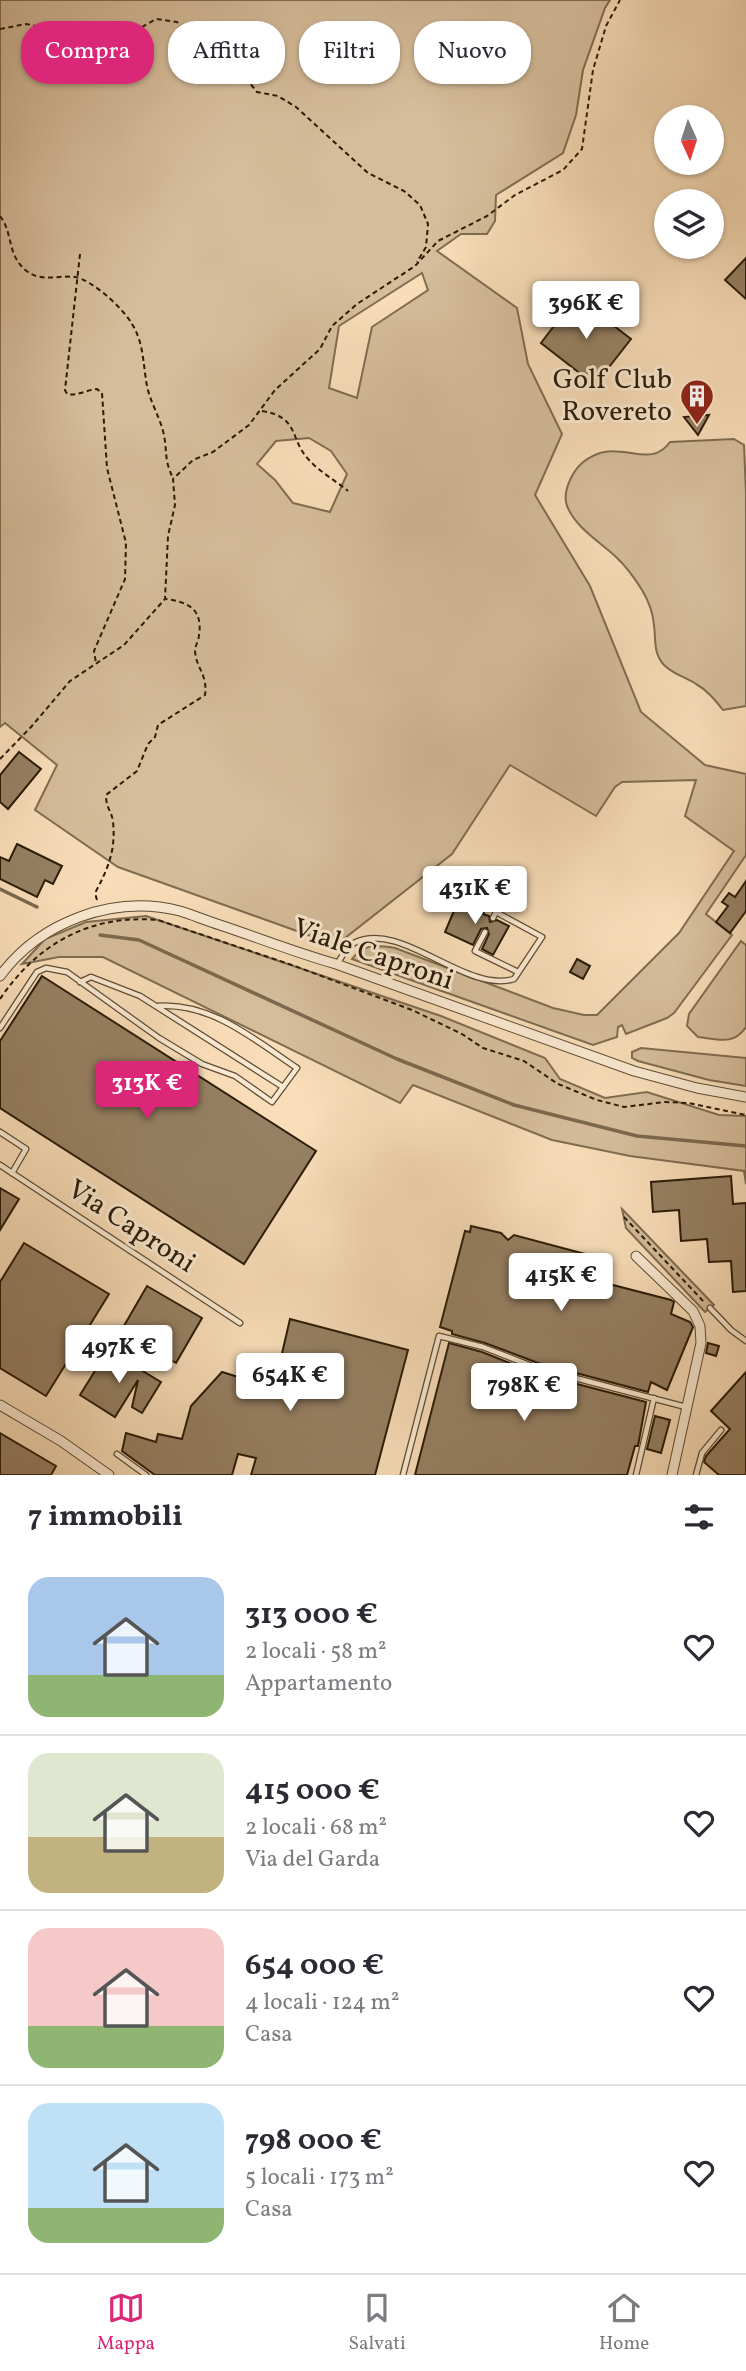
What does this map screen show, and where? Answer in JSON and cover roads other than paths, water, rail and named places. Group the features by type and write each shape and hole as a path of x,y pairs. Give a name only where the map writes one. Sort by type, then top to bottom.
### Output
{"street":[{"name":"Viale Caproni","path":"0,976 9,964 47,931 69,920 123,908 180,911 644,1074 746,1097"},
{"path":"636,1256 693,1311 700,1326 702,1343 672,1475"},
{"path":"0,1405 61,1441 109,1475"}],"lane":[{"path":"336,964 355,943 382,939 407,945 491,981 514,979 542,937 496,912 493,918"},
{"path":"485,933 475,951 518,972"},
{"path":"0,1028 37,972 46,968 67,972 159,1038 202,1064 235,1076 272,1102 297,1068 235,1027 196,1009 175,1005 157,1006"},
{"path":"80,982 91,977 139,996 283,1087"},
{"path":"0,1132 26,1149 12,1173"},
{"name":"Via Caproni","path":"0,1165 240,1323"},
{"path":"710,1308 746,1341"},
{"path":"402,1475 439,1336 483,1347 537,1368 688,1407"},
{"path":"636,1475 654,1398"},
{"path":"696,1475 702,1454 722,1430"},
{"path":"117,1454 146,1475"}],"waterway":[{"path":"0,889 37,907"},
{"path":"100,935 139,940 397,1059 514,1105 637,1136 746,1146"}],"place":[{"name":"Golf Club Rovereto","path":"697,426"}]}
